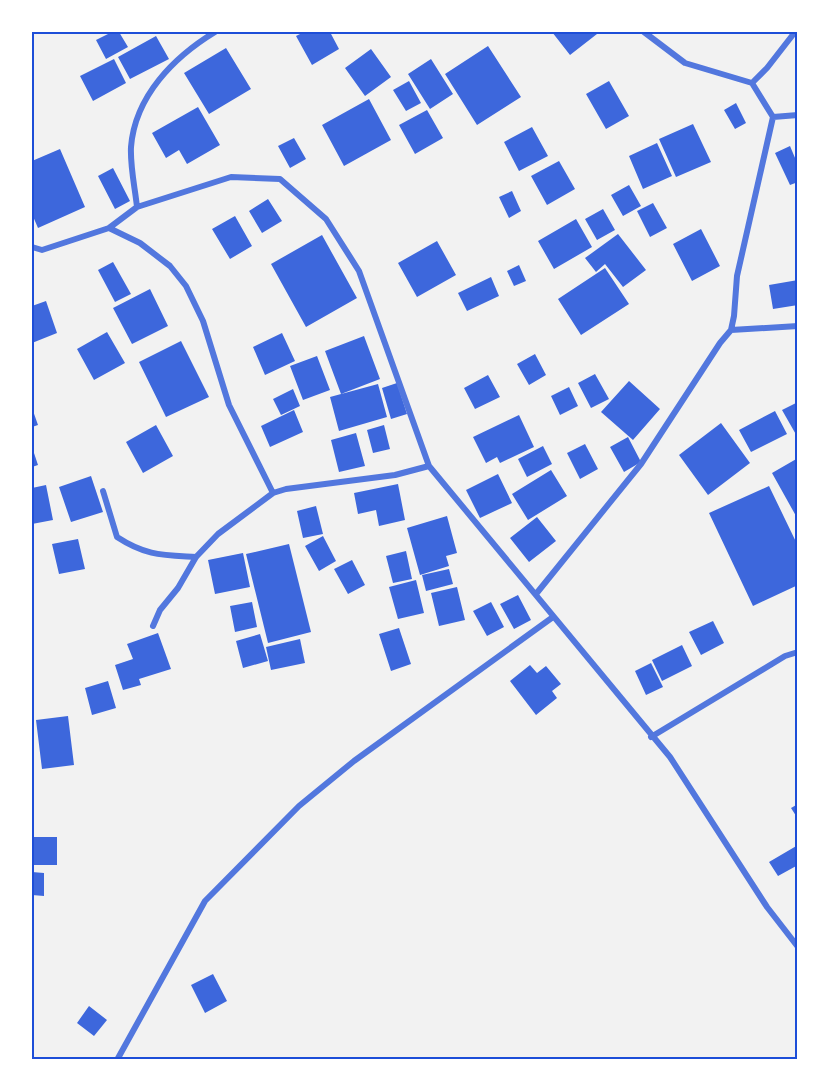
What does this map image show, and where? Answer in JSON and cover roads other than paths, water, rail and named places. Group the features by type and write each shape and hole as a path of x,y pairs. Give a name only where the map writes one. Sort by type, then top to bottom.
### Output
{"street":[{"path":"136,207 131,148 138,117 157,81 189,48 215,32"},
{"path":"536,594 641,465 720,343 731,330 737,276 773,117 752,83 685,63 644,32"},
{"path":"752,83 795,32"},
{"path":"773,117 798,115"},
{"path":"32,247 42,250 109,228 136,207 231,177 280,179 326,219 359,272 429,466 670,757 767,907 798,946"},
{"path":"109,228 140,243 170,266 186,286 203,321 229,405 273,494"},
{"path":"731,330 798,326"},
{"path":"153,626 159,610 178,588 196,557 218,534 273,494 286,489 395,475 429,466"},
{"path":"103,491 117,537 132,547 150,554 196,557"},
{"path":"117,1059 205,901 299,806 354,761 553,617"},
{"path":"651,736 785,656 798,652"}]}
